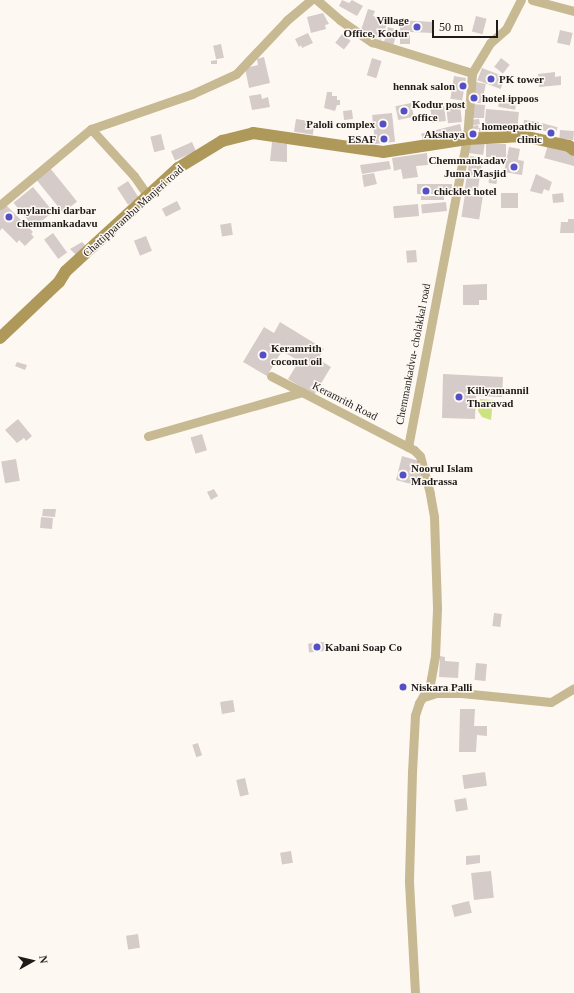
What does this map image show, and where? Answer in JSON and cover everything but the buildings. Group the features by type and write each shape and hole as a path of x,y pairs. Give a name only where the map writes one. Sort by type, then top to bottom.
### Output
{"main road":[{"name":"Chattipparambu Manjeri road","path":"0,338 59,282 66,271 178,168 222,141 238,135 254,133 383,152 467,139 523,136 564,144 574,150"}],"street":[{"path":"0,205 91,129 192,94 236,74 287,20 311,0"},
{"path":"317,0 346,25 372,42 472,73 490,43 506,29 521,0"},
{"path":"532,0 574,11"},
{"name":"Chemmankadvu- cholakkal road","path":"408,447 467,139 472,73"},
{"path":"91,129 134,176 148,196"},
{"name":"Keramrith Road","path":"271,376 408,447"},
{"path":"148,436 302,392"},
{"path":"408,447 420,456 430,494 434,517 437,609 435,656 430,684 424,697 419,702 415,715 409,882 415,993"},
{"path":"424,697 436,693 461,693 552,702 574,688"}],"shaded area":[{"path":"480,399 493,400 491,420 482,417 478,411"}],"place":[{"name":"Village Office, Kodur","path":"417,27"},
{"name":"PK tower","path":"491,79"},
{"name":"hennak salon","path":"463,86"},
{"name":"hotel ippoos","path":"474,98"},
{"name":"Kodur post office","path":"404,111"},
{"name":"Paloli complex","path":"383,124"},
{"name":"homeopathic clinic","path":"551,133"},
{"name":"Akshaya","path":"473,134"},
{"name":"ESAF","path":"384,139"},
{"name":"Chemmankadav Juma Masjid","path":"514,167"},
{"name":"chicklet hotel","path":"426,191"},
{"name":"mylanchi darbar chemmankadavu","path":"9,217"},
{"name":"Keramrith coconut oil","path":"263,355"},
{"name":"Kiliyamannil Tharavad","path":"459,397"},
{"name":"Noorul Islam Madrassa","path":"403,475"},
{"name":"Kabani Soap Co","path":"317,647"},
{"name":"Niskara Palli","path":"403,687"}]}
